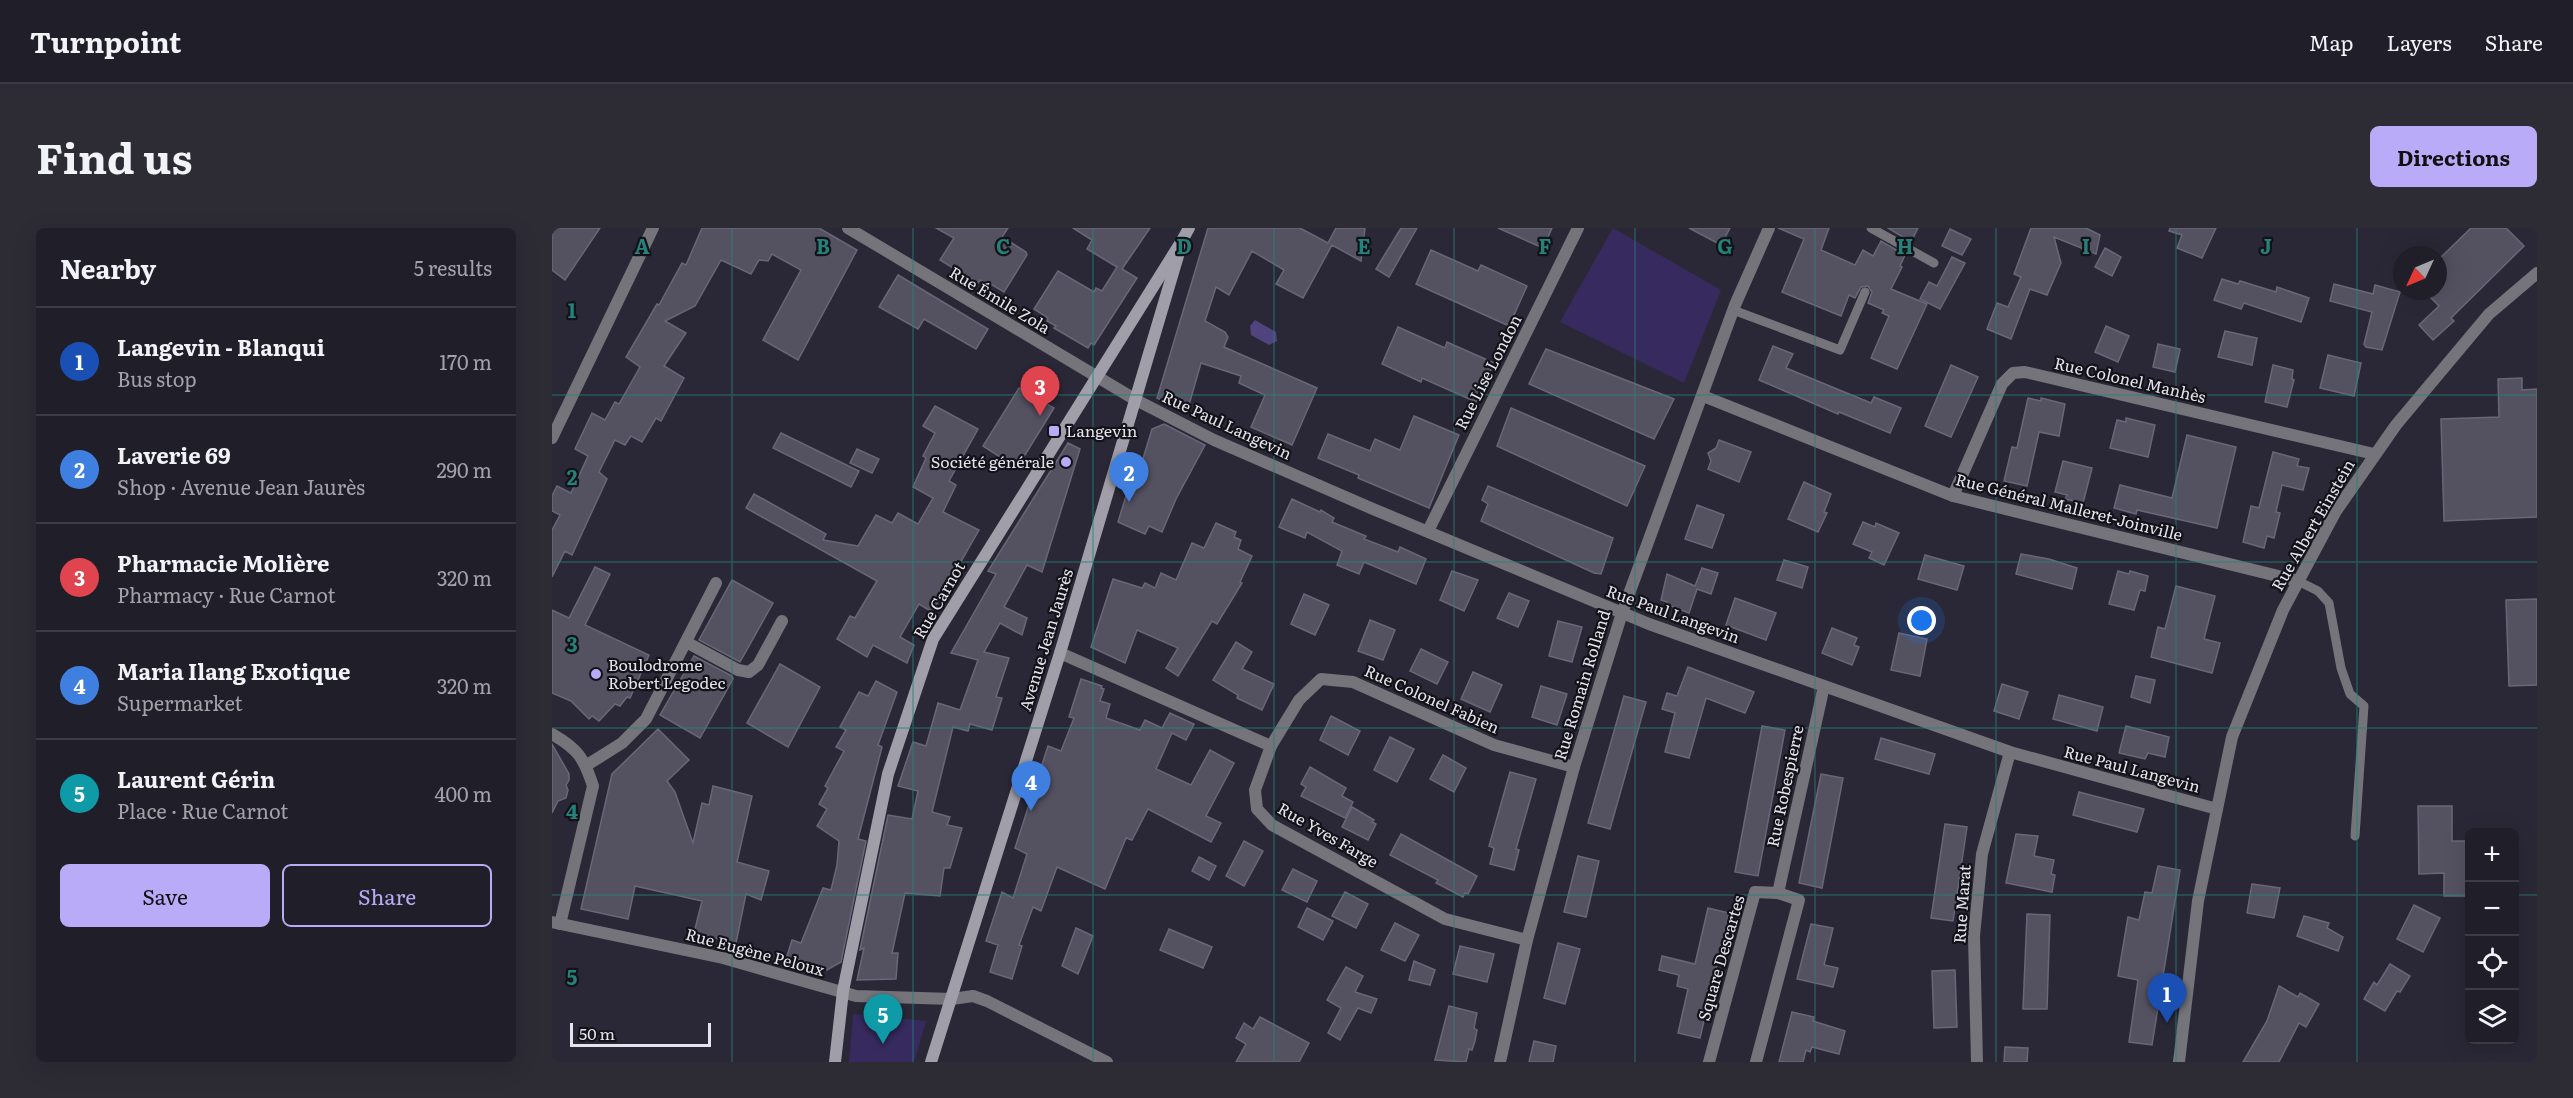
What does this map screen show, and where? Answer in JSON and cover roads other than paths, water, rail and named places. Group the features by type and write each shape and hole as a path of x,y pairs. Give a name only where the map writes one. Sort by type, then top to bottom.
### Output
{"main road":[{"name":"Rue Carnot","path":"835,1062 843,991 888,774 933,639 1186,233"},
{"name":"Avenue Jean Jaurès","path":"931,1062 1060,654 1186,233"}],"street":[{"path":"552,438 652,228"},
{"name":"Rue Émile Zola","path":"848,228 1136,400"},
{"name":"Rue Lise London","path":"1428,531 1578,228"},
{"name":"Rue Romain Rolland","path":"1500,1062 1527,940 1574,767 1622,613 1734,310 1769,228"},
{"name":"Rue Albert Einstein","path":"2179,1062 2198,901 2232,737 2283,610 2336,511 2374,454 2489,314 2537,273"},
{"name":"Rue Colonel Manhès","path":"1953,496 2002,384 2013,373 2025,372 2374,454"},
{"name":"Rue Général Malleret-Joinville","path":"1703,396 1953,496 2298,581"},
{"name":"Rue Paul Langevin","path":"1136,400 1214,440 1622,613 2010,752 2217,809"},
{"path":"586,765 622,743 646,719 716,583"},
{"path":"686,642 738,670 749,672 758,665 782,621"},
{"path":"1060,654 1271,746"},
{"name":"Rue Colonel Fabien","path":"1271,746 1299,700 1321,679 1353,682 1494,745 1574,767"},
{"name":"Rue Robespierre","path":"1778,893 1824,686"},
{"path":"552,734 574,747 586,765 593,786 556,923"},
{"name":"Rue Yves Farge","path":"1271,746 1255,790 1257,809 1272,825 1445,919 1527,940"},
{"name":"Rue Marat","path":"1977,1062 1974,936 1982,854 2010,752"},
{"name":"Square Descartes","path":"1709,1062 1755,892 1778,893"},
{"path":"1756,1062 1799,900 1778,893"},
{"name":"Rue Eugène Peloux","path":"556,923 723,958 856,996 952,999 973,996 1107,1062"}],"lane":[{"path":"1871,228 1934,262"},
{"path":"1734,310 1840,350 1865,292"},
{"path":"2298,581 2318,591 2329,603 2341,668 2350,694 2364,706 2355,836"}],"place":[{"name":"Pharmacie Molière","path":"1040,416"},
{"name":"Langevin","path":"1054,431"},
{"name":"Société générale","path":"1066,462"},
{"name":"Laverie 69","path":"1129,502"},
{"name":"Boulodrome Robert Legodec","path":"596,674"},
{"name":"Maria Ilang Exotique","path":"1031,811"},
{"name":"Langevin - Blanqui","path":"2167,1023"},
{"name":"Laurent Gérin","path":"883,1044"}]}
